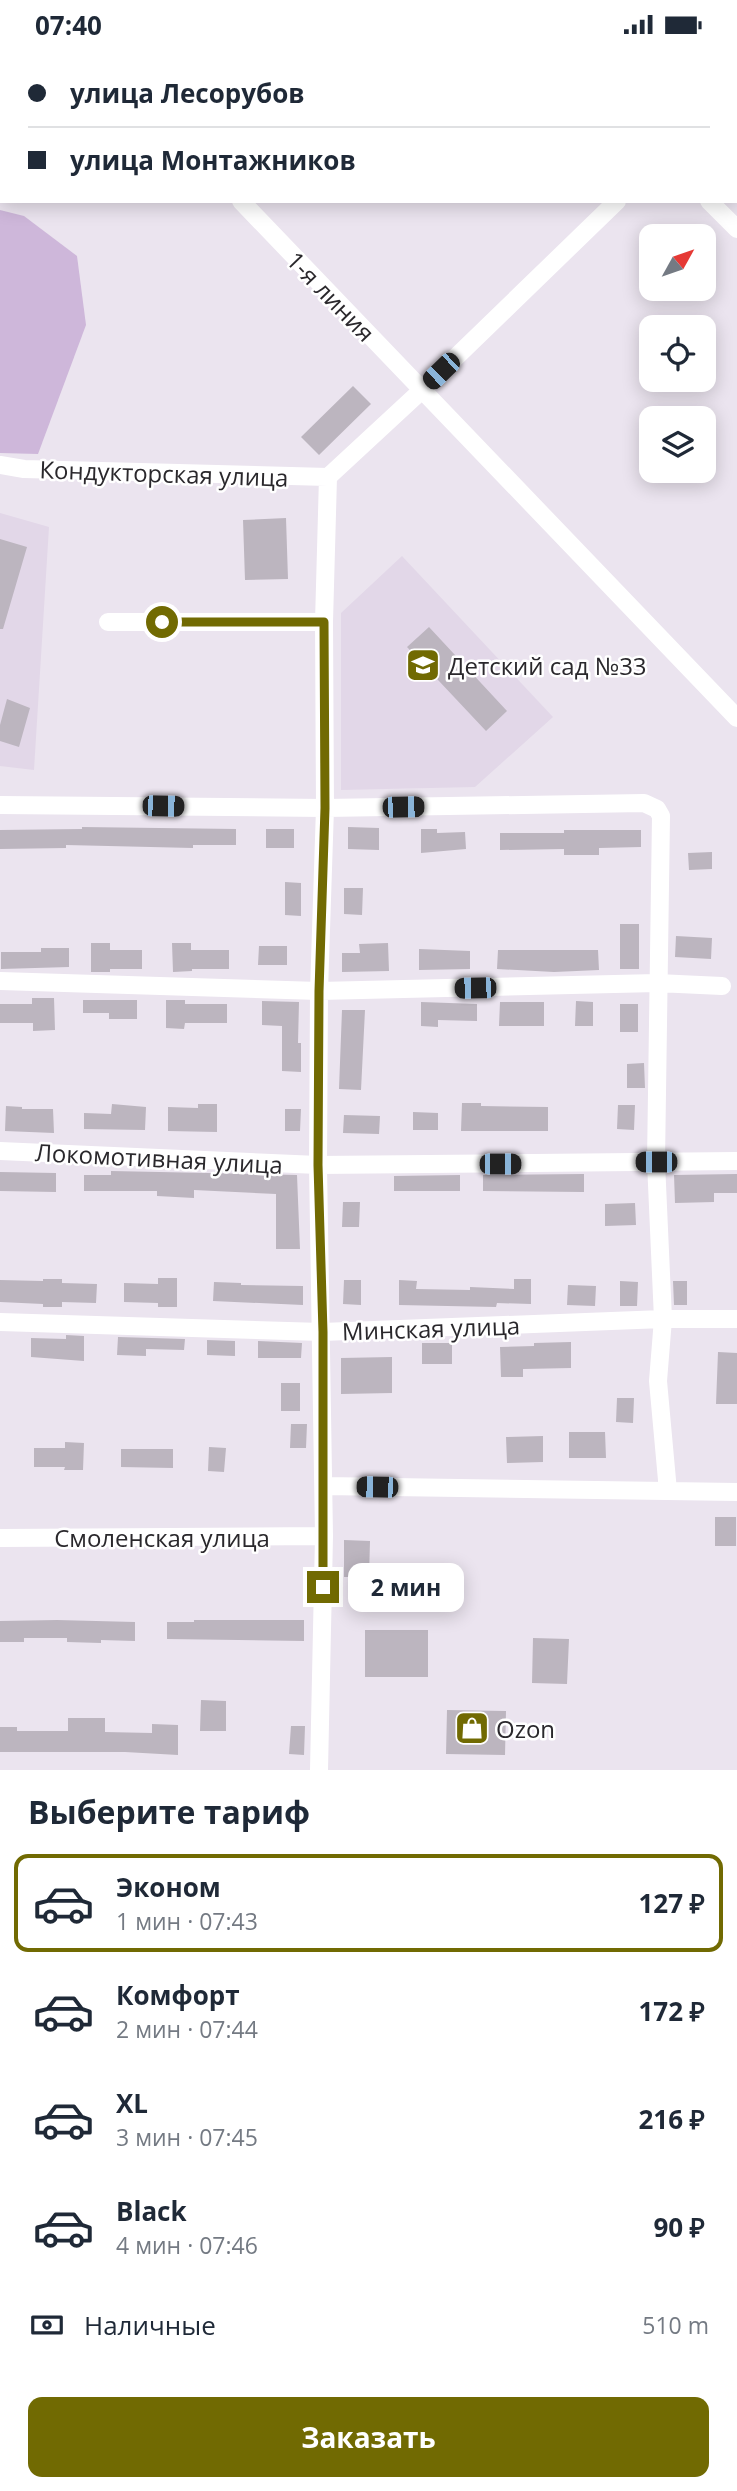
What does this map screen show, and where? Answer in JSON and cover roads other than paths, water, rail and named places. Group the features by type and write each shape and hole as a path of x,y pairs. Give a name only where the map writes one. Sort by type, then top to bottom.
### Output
{"street":[{"name":"1-я линия","path":"242,203 737,718"},
{"path":"319,1770 324,1486 318,1165 319,991 325,808 324,622 328,477 615,203"},
{"path":"711,203 737,229"},
{"name":"Кондукторская улица","path":"0,465 24,469 121,473 328,477"},
{"path":"108,622 324,622"},
{"path":"0,805 325,808 644,803 650,804 662,816 657,983 656,1162 663,1319 658,1381 668,1491"},
{"path":"0,981 319,991 657,983 722,986"},
{"name":"Локомотивная улица","path":"0,1151 318,1165 737,1161"},
{"name":"Минская улица","path":"0,1322 323,1332 663,1319 737,1319"},
{"path":"324,1486 737,1492"},
{"name":"Смоленская улица","path":"0,1538 324,1536"}],"place":[{"name":"Детский сад №33","path":"423,665"},
{"name":"Ozon","path":"472,1728"}]}
